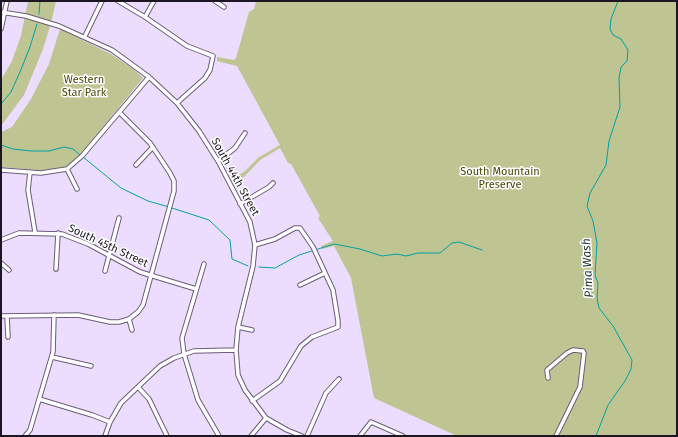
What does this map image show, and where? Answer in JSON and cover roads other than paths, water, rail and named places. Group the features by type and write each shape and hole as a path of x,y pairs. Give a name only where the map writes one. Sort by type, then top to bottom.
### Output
{"street":[{"path":"1,29 3,12 7,1"},
{"path":"85,36 102,1"},
{"path":"118,1 145,17 187,46 213,56 210,70 205,78 177,103"},
{"path":"145,17 154,1"},
{"path":"215,1 224,7"},
{"name":"South 44th Street","path":"3,12 44,21 85,36 112,50 149,77 177,103 199,131 218,161 250,222 255,245 253,266 238,326 236,350 238,375 245,390 266,418 287,430 302,436"},
{"path":"1,170 48,173 67,169 82,156 149,77"},
{"path":"1,316 78,315 110,322 119,322 129,319 138,312 143,305 174,191 174,181 153,147 119,112"},
{"path":"218,161 235,148 245,133"},
{"path":"136,165 153,147"},
{"path":"67,169 77,189"},
{"path":"30,172 28,190 35,232"},
{"path":"240,204 269,187 273,183"},
{"path":"105,271 119,218"},
{"path":"252,400 280,381 301,346 306,341 312,337 338,327 332,290 313,247 300,228 296,228 275,239 255,245"},
{"name":"South 45th Street","path":"1,240 19,233 35,232 72,237 152,276 196,289"},
{"path":"56,268 58,234"},
{"path":"1,263 9,270"},
{"path":"204,264 182,338 184,354 198,400 219,436"},
{"path":"300,285 325,273"},
{"path":"25,436 30,430 52,357 54,343 54,315"},
{"path":"7,316 8,338"},
{"path":"129,319 132,330"},
{"path":"238,326 252,330"},
{"path":"105,436 110,422 122,403 160,366 184,354 205,350 236,350"},
{"path":"548,378 547,370 568,353 573,350 583,351 580,387 556,436"},
{"path":"52,357 91,366"},
{"path":"307,436 326,393 339,379"},
{"path":"138,387 149,399 167,436"},
{"path":"39,399 110,422"},
{"path":"251,436 266,418"},
{"path":"360,436 371,422 403,436"}],"waterway":[{"path":"39,14 40,1"},
{"name":"Pima Wash","path":"596,436 608,405 625,381 631,369 632,360 613,326 599,308 597,298 598,283 595,275 597,243 593,221 587,206 590,193 606,165 609,141 620,107 619,78 621,67 627,61 628,50 621,39 613,35 610,29 611,19 618,1"},
{"path":"1,104 11,92 30,47 37,24"},
{"path":"1,145 13,149 31,151 49,151 64,147 73,149 80,155"},
{"path":"83,157 121,188 148,201 169,207"},
{"path":"172,208 209,220 230,240 232,259 248,266"},
{"path":"259,267 275,268 299,255 334,244 360,249 382,256 397,254 406,256 418,253 440,253 452,243 459,242 482,250"}],"park label":[{"name":"Western Star Park","path":"84,86"},
{"name":"South Mountain Preserve","path":"500,178"}]}
